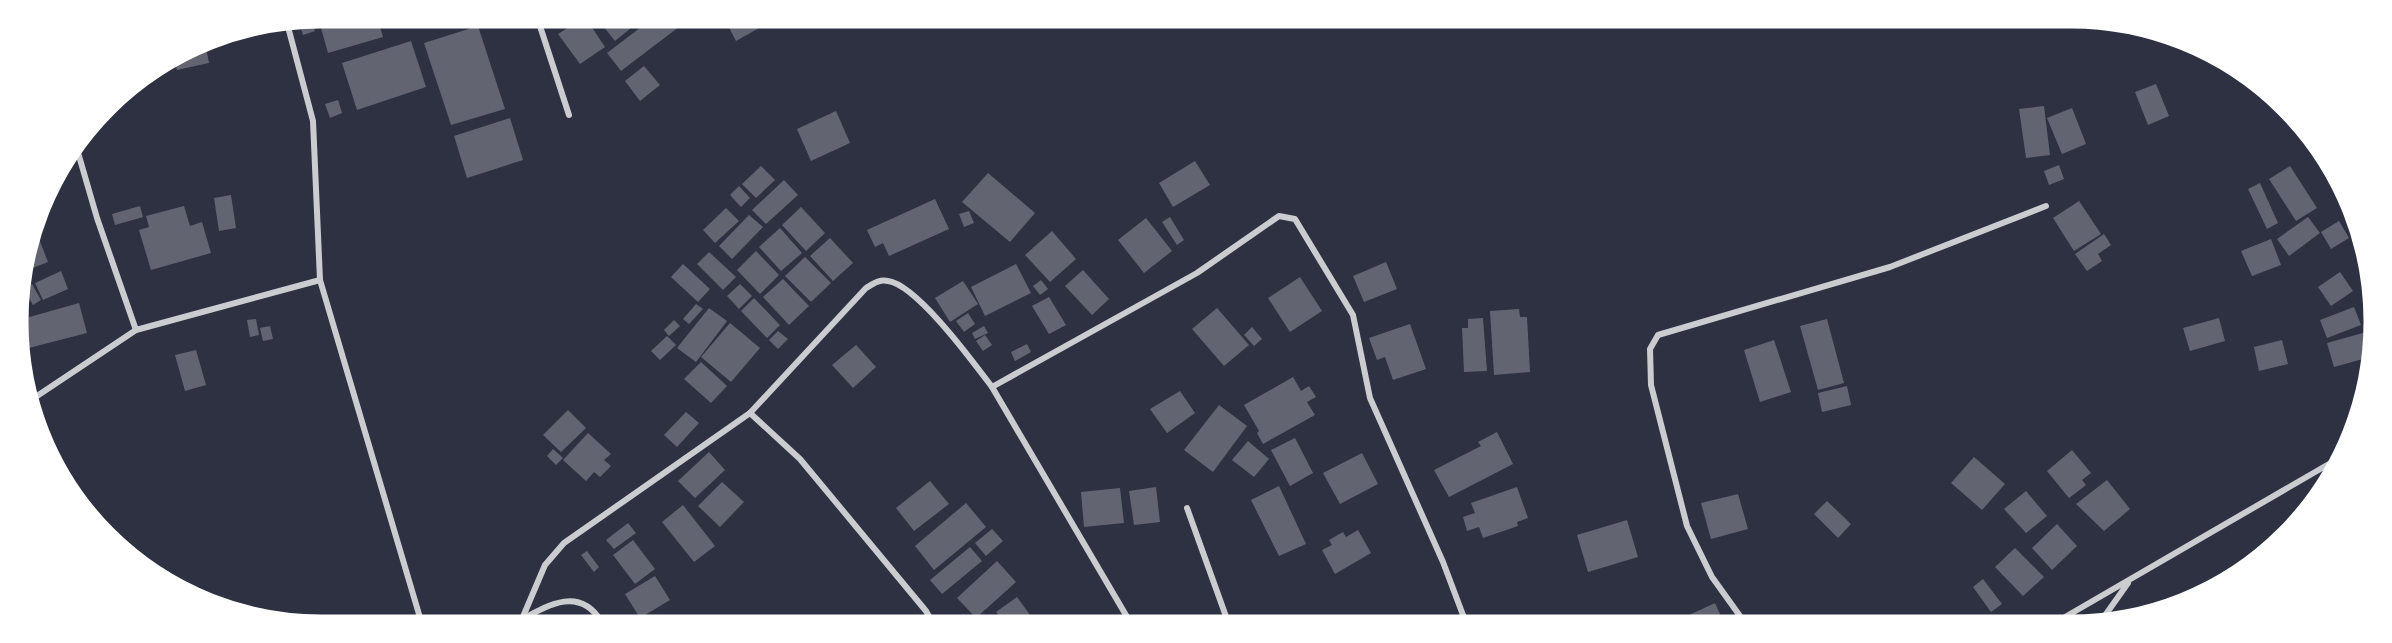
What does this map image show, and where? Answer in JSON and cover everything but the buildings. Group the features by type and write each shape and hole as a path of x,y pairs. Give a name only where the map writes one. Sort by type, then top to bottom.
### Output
{"street":[{"path":"540,27 569,115"},
{"path":"289,29 313,121 320,280 420,616"},
{"path":"79,155 97,218 136,330"},
{"path":"1740,616 1712,578 1687,526 1651,385 1650,349 1658,335 1890,267 2046,206"},
{"path":"992,387 1197,273 1279,216 1295,219 1353,315 1370,398 1443,562 1463,616"},
{"path":"37,396 136,330 320,280"},
{"path":"522,616 545,565 564,543 750,413 866,288 880,280 891,281 902,287 957,339 992,387 1126,616"},
{"path":"750,413 800,459 929,616"},
{"path":"2067,616 2329,464"},
{"path":"1187,508 1226,616"},
{"path":"2107,613 2131,579"},
{"path":"529,616 566,600 582,602 596,616"}]}
